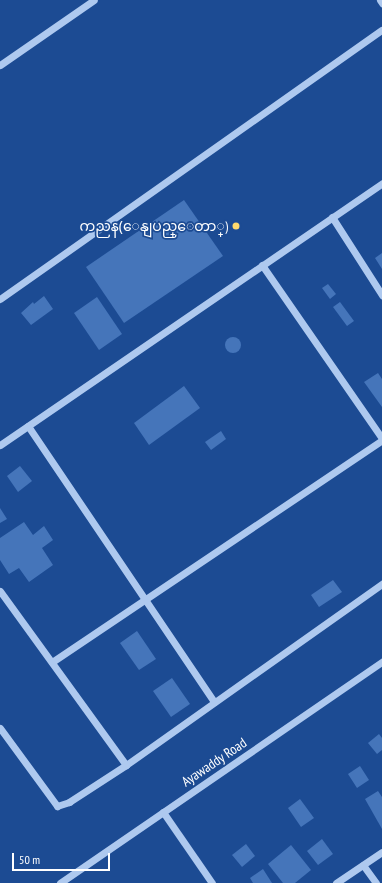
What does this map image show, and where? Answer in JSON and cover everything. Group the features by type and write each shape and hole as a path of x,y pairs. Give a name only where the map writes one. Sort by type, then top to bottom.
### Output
{"street":[{"path":"0,65 94,0"},
{"path":"0,299 382,30"},
{"path":"0,445 382,183"},
{"path":"332,217 382,294"},
{"path":"52,662 382,439 262,265"},
{"path":"28,426 214,702"},
{"path":"0,728 57,806 69,802 126,765 382,584"},
{"path":"0,591 126,765"},
{"name":"Ayawaddy Road","path":"60,883 382,662"},
{"path":"163,812 212,883"},
{"path":"336,883 382,852"},
{"path":"363,865 376,883"}],"building":[{"path":"184,200 223,256 124,323 86,267"},
{"path":"382,253 382,269 375,258"},
{"path":"328,284 336,294 330,299 322,288"},
{"path":"44,296 53,309 31,325 21,313 33,302 34,304"},
{"path":"97,297 122,334 99,350 74,313"},
{"path":"340,302 354,321 347,326 333,307"},
{"path":"233,337 240,342 241,345 236,352 233,353 226,348 225,345 230,338"},
{"path":"378,373 382,379 382,407 364,382"},
{"path":"184,386 200,408 149,445 134,423"},
{"path":"221,431 226,439 211,450 205,442"},
{"path":"20,466 32,481 18,492 7,476"},
{"path":"0,508 7,519 0,523"},
{"path":"24,522 33,535 44,526 53,540 42,548 53,565 29,582 19,568 9,574 0,560 0,538"},
{"path":"333,580 342,592 319,607 311,595"},
{"path":"137,631 156,659 139,670 120,643"},
{"path":"172,678 190,704 171,717 153,691"},
{"path":"379,734 382,738 382,750 377,754 368,743"},
{"path":"360,766 369,780 357,788 348,774"},
{"path":"378,791 382,797 382,829 365,799"},
{"path":"300,799 314,818 301,827 288,808"},
{"path":"322,839 333,854 318,865 307,851"},
{"path":"246,844 255,856 242,867 232,855"},
{"path":"291,845 311,870 295,883 283,883 268,864"},
{"path":"263,869 272,883 253,883 250,878"}],"place":[{"name":"ကညန(ေနျပည္ေတာ္)","path":"236,226"}]}
